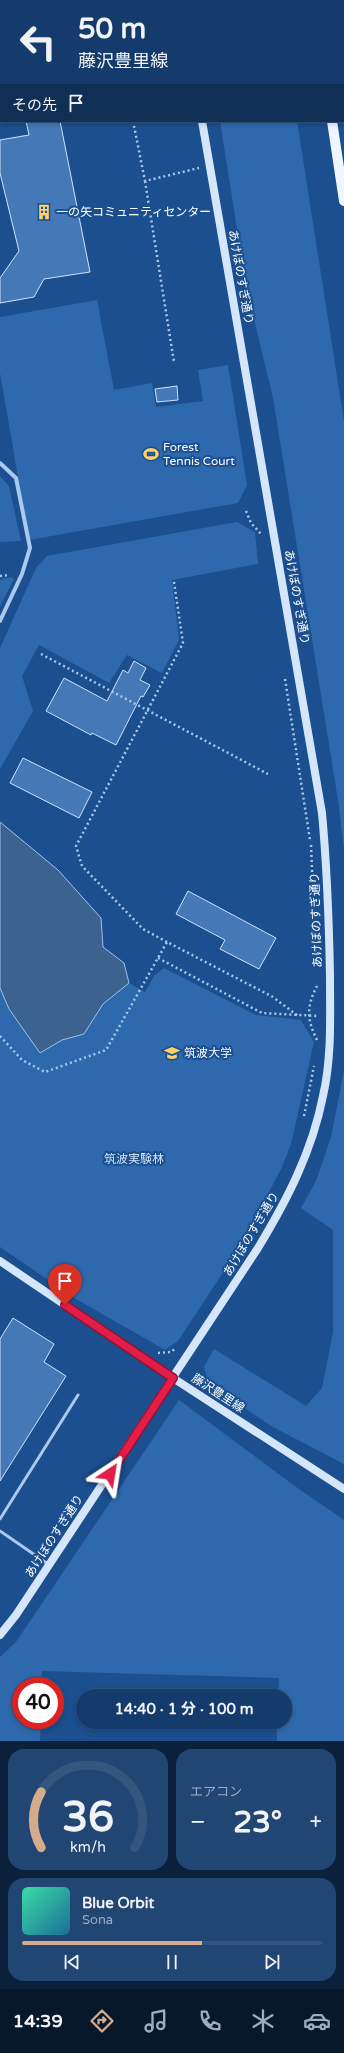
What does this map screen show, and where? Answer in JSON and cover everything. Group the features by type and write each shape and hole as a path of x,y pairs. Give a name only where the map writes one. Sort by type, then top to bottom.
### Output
{"main road":[{"path":"332,122 344,201"}],"street":[{"name":"あけぼのすぎ通り","path":"0,1635 16,1615 173,1378 285,1204 303,1165 324,1096 329,1062 330,1016 327,866 322,813 202,122"},
{"path":"0,463 16,478 30,548 22,574 0,621"},
{"name":"藤沢豊里線","path":"0,1261 173,1378 344,1489"}],"lane":[{"path":"0,1519 78,1396"},
{"path":"0,1531 49,1565"}],"path":[{"path":"133,122 174,362"},
{"path":"144,180 209,166"},
{"path":"246,511 251,523 261,534 263,542"},
{"path":"174,582 183,643 76,846 82,866 143,929 273,997 298,1016"},
{"path":"41,654 268,774"},
{"path":"284,675 310,839 316,947"},
{"path":"0,1036 22,1060 45,1072 106,1050 167,942"},
{"path":"158,958 262,1013 298,1016 330,1016"},
{"path":"317,978 317,986 310,1000 309,1016 310,1025 319,1043"},
{"path":"303,1121 316,1059"},
{"path":"158,1353 171,1352 182,1344"}],"green space":[{"path":"220,122 297,122 344,421 344,849 338,800 273,398 246,286"},
{"path":"97,300 114,390 152,383 156,407 203,401 198,370 228,365 247,485 238,503 29,540 0,373 0,317"},
{"path":"0,476 9,486 21,541 0,542"},
{"path":"237,522 255,532 258,564 172,580 179,640 162,673 127,655 109,683 39,645 22,676 33,711 0,769 0,648 36,568 47,556"},
{"path":"11,577 14,579 0,606 0,580"},
{"name":"筑波実験林","path":"164,968 256,1015 301,1020 314,1042 291,1144 282,1167 243,1242 178,1341 165,1350 76,1299 0,1247 0,988 9,1009 40,1053 62,1040 84,1034 103,1004 129,983 145,992 154,976"},
{"path":"344,1071 344,1464 271,1426 208,1383 204,1367 214,1349 306,1406 322,1388 333,1332 333,1230 301,1208 316,1181 331,1137"},
{"path":"179,1400 299,1489 344,1520 344,1741 277,1741 277,1729 292,1729 292,1689 278,1689 279,1678 42,1671 42,1677 12,1677 12,1729 41,1729 40,1741 0,1741 0,1657 16,1642"}],"shaded area":[{"path":"0,822 58,870 101,918 103,947 124,963 129,983 103,1004 84,1034 62,1040 40,1053 9,1009 0,988"}],"building":[{"name":"一の矢コミュニティセンター","path":"26,122 60,122 90,272 44,279 34,297 0,303 0,278 19,251 0,173 0,140 29,135"},
{"path":"177,386 178,400 157,402 155,389"},
{"path":"134,661 146,668 140,680 150,685 143,697 141,696 116,745 92,733 91,735 46,711 64,678 107,701 123,670 128,673"},
{"path":"23,758 92,792 79,818 10,783"},
{"path":"188,891 276,938 259,969 220,949 225,940 176,914"},
{"path":"13,1318 54,1344 44,1362 66,1376 0,1481 0,1339"}],"place":[{"name":"一の矢コミュニティセンター","path":"44,212"},
{"name":"Forest Tennis Court","path":"151,454"},
{"name":"筑波大学","path":"172,1053"}],"route":[{"path":"65,1305 173,1378 110,1474"}]}
